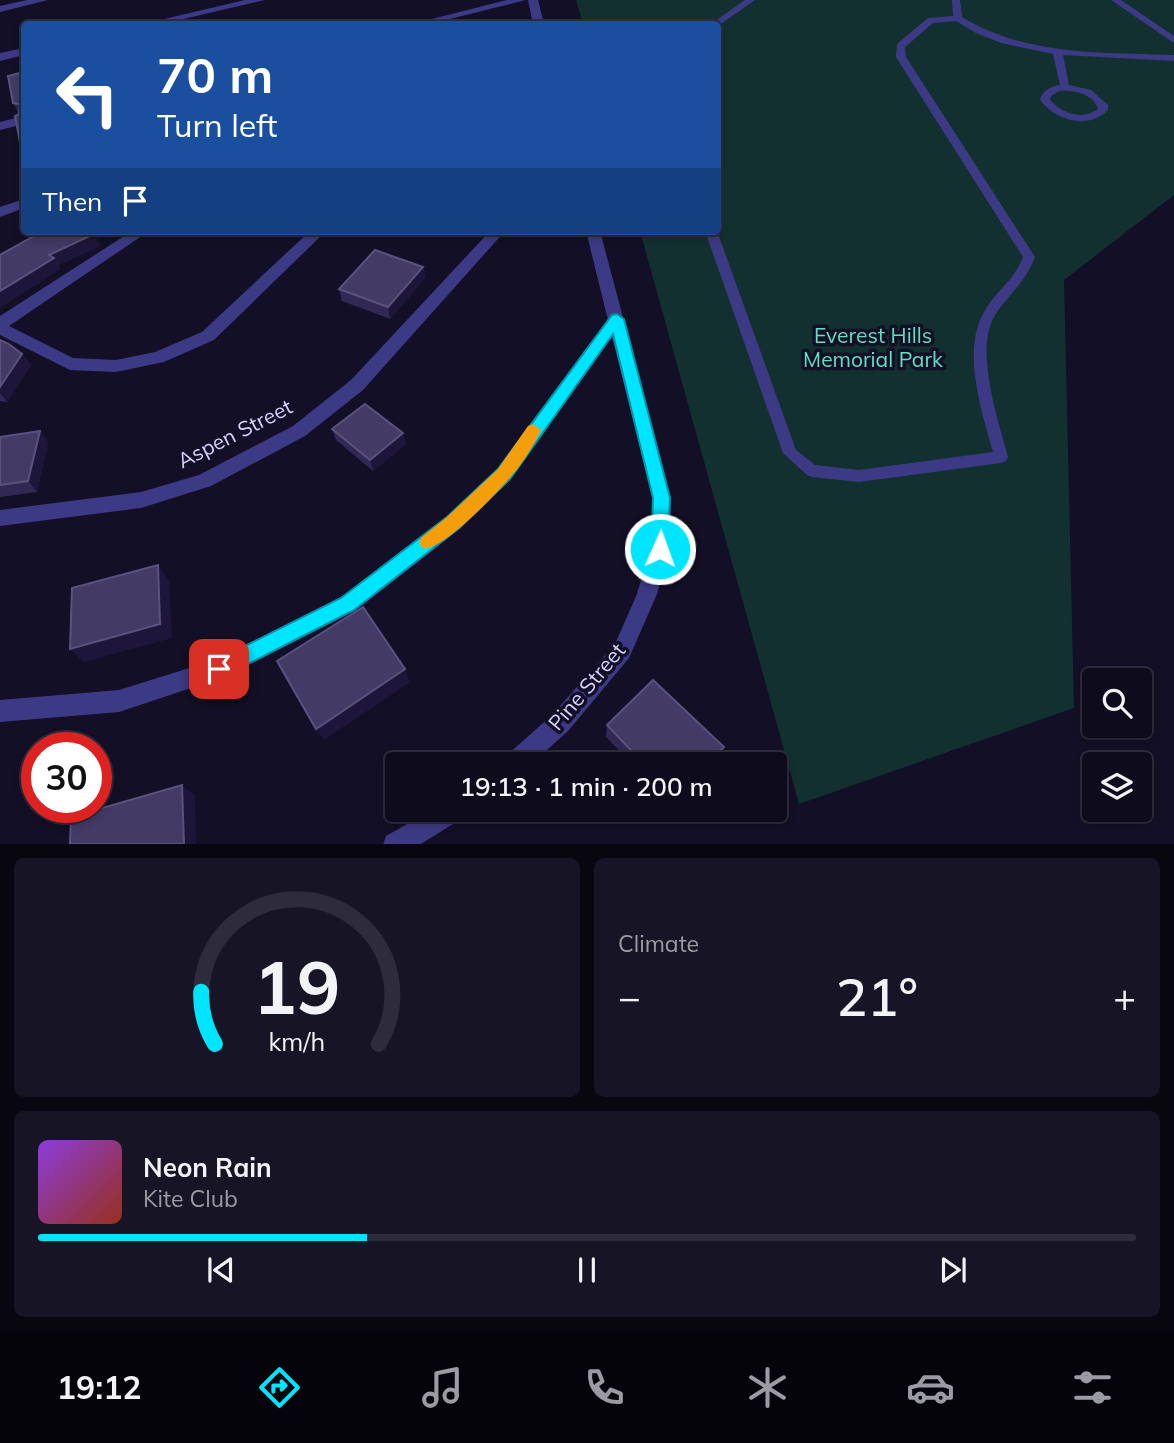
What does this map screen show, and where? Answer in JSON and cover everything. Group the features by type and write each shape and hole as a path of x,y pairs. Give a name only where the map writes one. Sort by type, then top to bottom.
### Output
{"street":[{"path":"0,9 43,0"},
{"path":"163,21 260,0"},
{"path":"427,21 471,6 521,0"},
{"path":"533,0 538,21"},
{"path":"0,57 21,53"},
{"path":"0,126 21,121"},
{"path":"0,212 21,204"},
{"path":"136,235 0,326 70,364 116,366 158,358 208,337 315,235"},
{"name":"Aspen Street","path":"0,518 141,500 204,481 299,431 357,385 494,235"},
{"name":"Pine Street","path":"528,752 561,723 622,651 647,594 660,549 662,498 617,319 591,235"},
{"path":"0,711 120,701 219,669 348,604 453,523 504,474 617,319"},
{"path":"397,844 434,822"}],"lane":[{"path":"720,21 751,0"},
{"path":"956,0 958,18"},
{"path":"1115,0 1174,40"},
{"path":"712,235 790,453 812,471 859,476 1001,457 983,390 982,338 988,316 1021,279 1029,257 901,57 900,46 931,20 958,18 972,29 1007,42 1057,50 1174,58"},
{"path":"1057,50 1065,87"},
{"path":"1065,87 1093,95 1103,105 1103,110 1099,115 1083,118 1055,110 1045,100 1046,95 1049,91 1065,87"}],"green space":[{"name":"Everest Hills Memorial Park","path":"576,0 1174,0 1174,195 1064,280 1074,708 799,804 787,752 785,752 641,235 721,235 721,21 582,21"}],"building":[{"path":"21,73 20,142 15,116 19,114 20,104 13,103 8,76"},
{"path":"36,235 92,235 49,255 54,258 0,291 0,255"},
{"path":"375,250 423,267 388,307 339,289"},
{"path":"0,340 22,354 0,387"},
{"path":"365,404 403,433 370,460 332,429"},
{"path":"40,431 28,481 0,485 0,437"},
{"path":"158,565 160,624 70,649 72,588"},
{"path":"363,607 405,669 316,729 277,661"},
{"path":"653,680 724,747 719,752 633,752 607,725"},
{"path":"182,785 184,844 70,844 71,823 112,823 112,805"}],"slow traffic":[{"path":"428,542 453,523 504,474 533,430"}],"route":[{"path":"219,669 348,604 453,523 504,474 617,319 662,498 660,549"}]}
